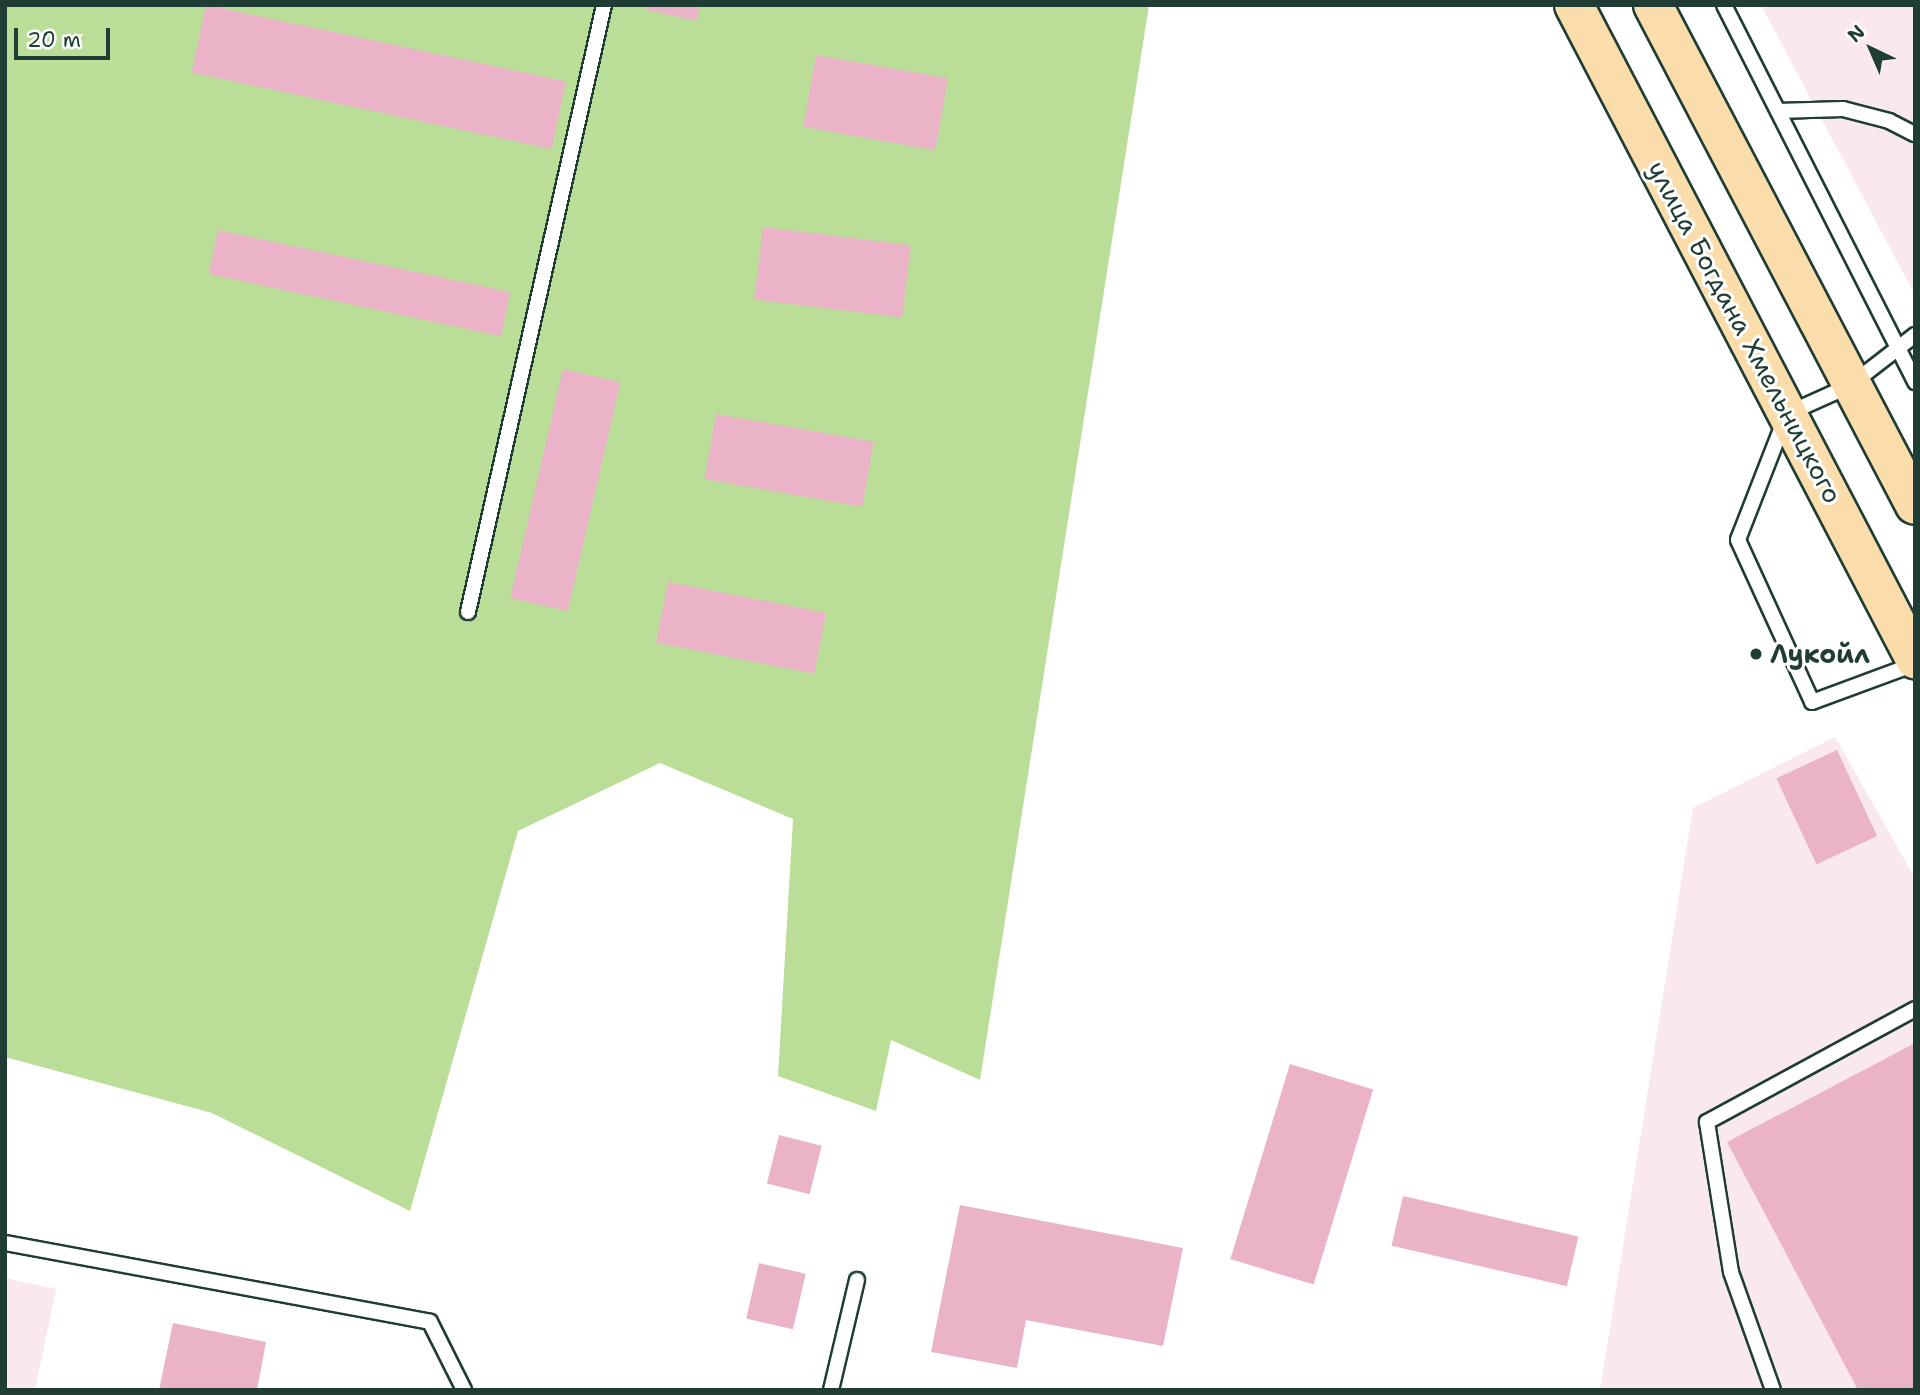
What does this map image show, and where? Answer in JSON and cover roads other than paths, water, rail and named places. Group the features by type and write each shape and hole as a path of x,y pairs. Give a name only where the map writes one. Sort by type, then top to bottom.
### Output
{"highway":[{"name":"улица Богдана Хмельницкого","path":"1574,5 1915,661"},
{"path":"1653,5 1849,386 1915,505"}],"lane":[{"path":"468,612 604,5"},
{"path":"1724,5 1915,382"},
{"path":"1778,111 1843,109 1889,121 1915,134"},
{"path":"1915,335 1896,347 1849,386 1787,414 1738,540 1812,702 1915,661"},
{"path":"1773,1390 1731,1272 1707,1122 1915,1009"},
{"path":"5,1243 430,1322 464,1390"},
{"path":"831,1390 857,1280"}],"place":[{"name":"Лукойл","path":"1756,654"}]}
